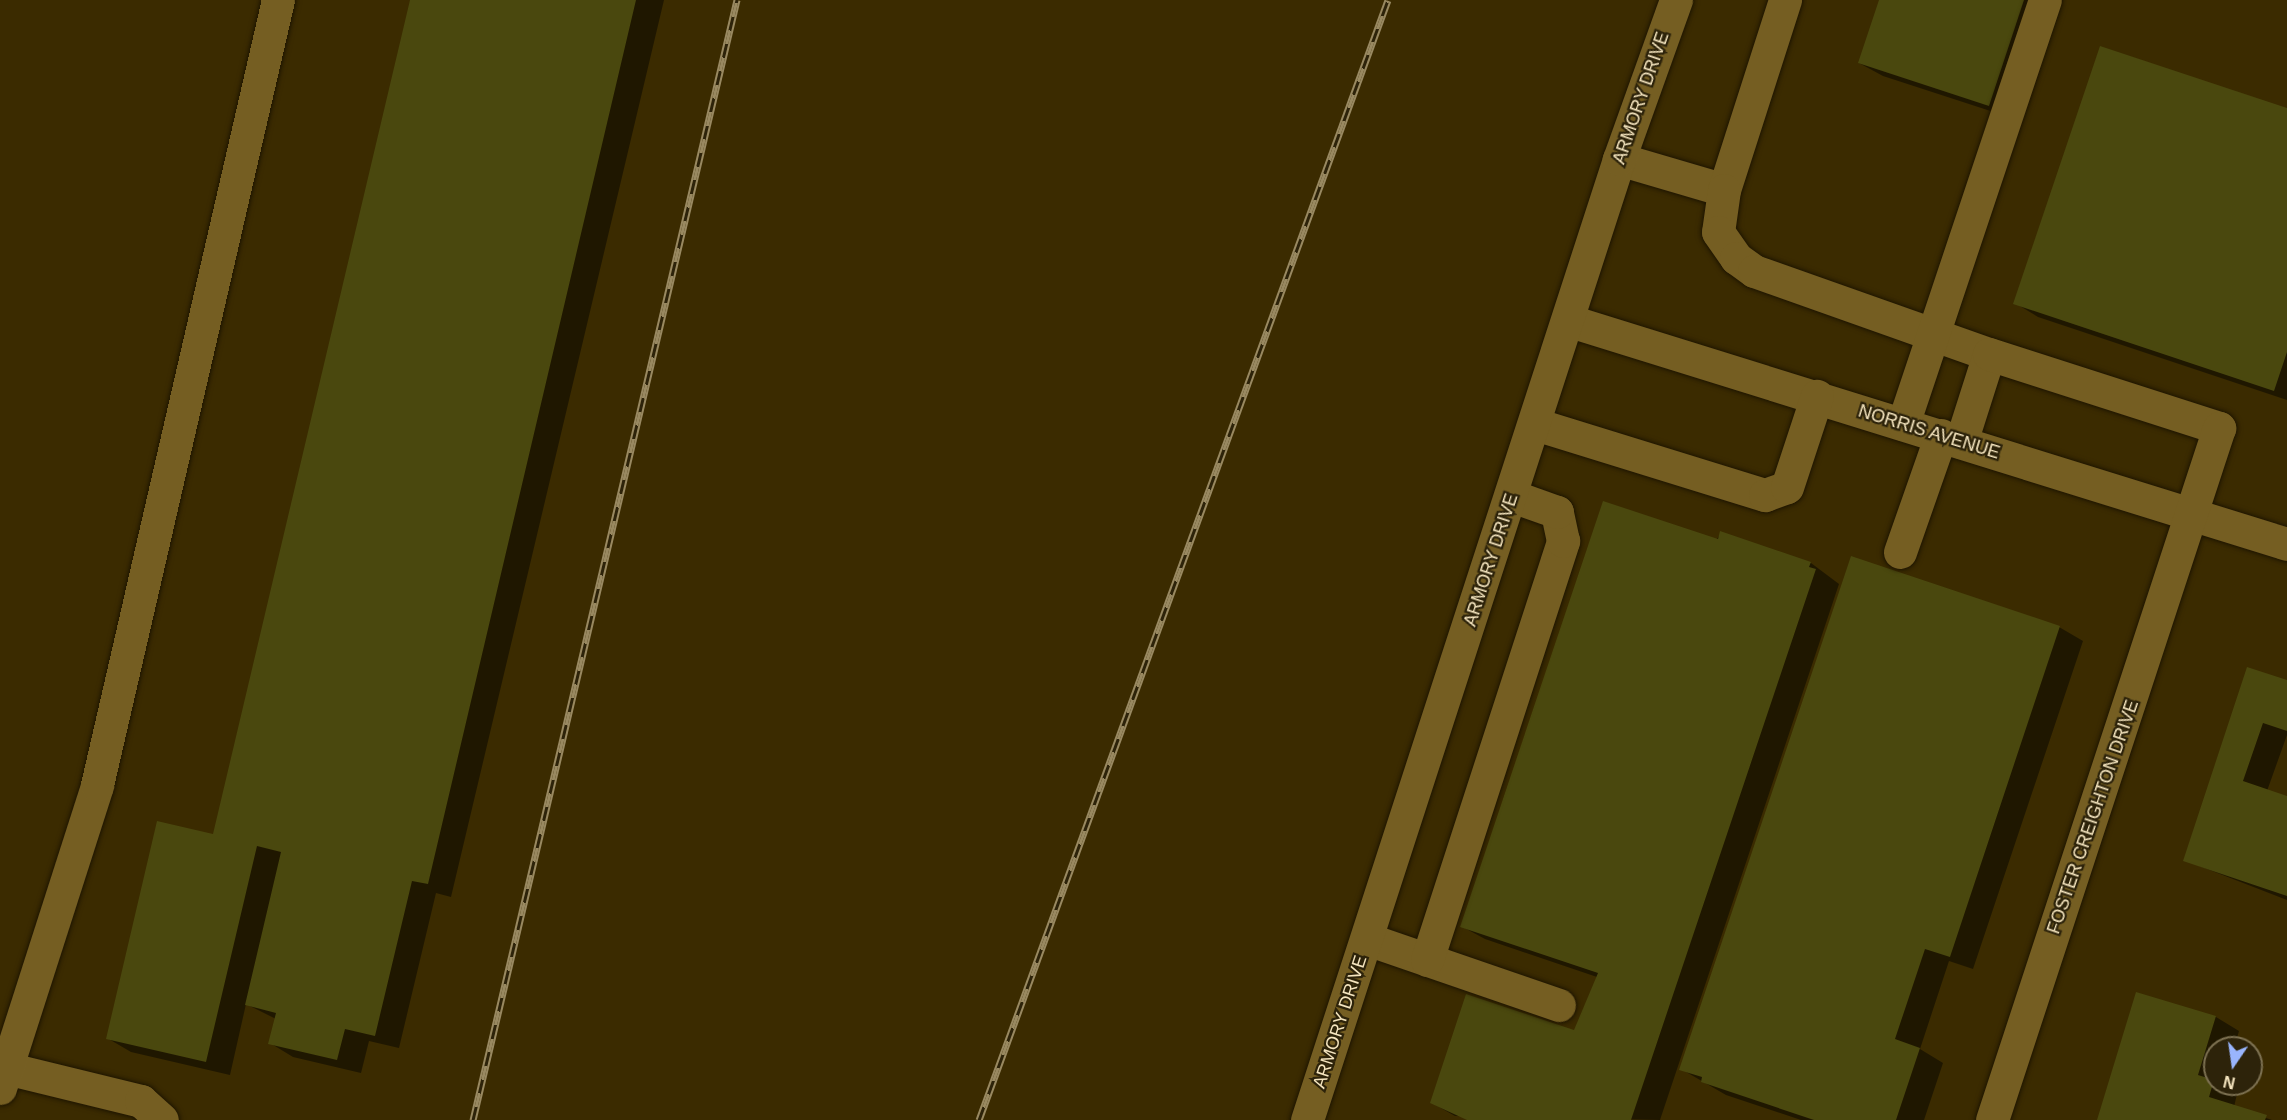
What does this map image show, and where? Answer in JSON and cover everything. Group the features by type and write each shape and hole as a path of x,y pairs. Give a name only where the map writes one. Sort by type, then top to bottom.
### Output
{"street":[{"path":"162,1120 141,1101 3,1078 97,785 278,0"},
{"name":"ARMORY DRIVE","path":"1307,1120 1570,321 1619,159 1676,0"},
{"path":"1785,0 1724,190 1718,232 1736,258 1772,280 1932,337 1989,354 1900,552"},
{"path":"1903,424 2045,0"},
{"path":"1619,159 1724,190"},
{"name":"NORRIS AVENUE","path":"1570,321 2287,544"},
{"name":"FOSTER CREIGHTON DRIVE","path":"1989,354 2219,428 2194,515 1992,1120"},
{"path":"1535,424 1765,495 1787,487 1817,396"},
{"path":"1427,960 1563,541 1557,512 1512,496"},
{"path":"1367,939 1559,1005"}],"building":[{"path":"410,0 636,0 428,884 412,881 375,1036 345,1029 337,1060 268,1044 276,1013 245,1005 281,852 257,846 206,1062 106,1039 157,821 213,834"},
{"path":"1879,0 2024,0 1989,106 1858,63"},
{"path":"2100,46 2287,108 2287,352 2274,391 2013,304"},
{"path":"1603,501 1718,539 1720,531 1811,562 1809,567 1816,569 1631,1120 1467,1120 1430,1103 1466,994 1574,1030 1598,973 1460,927"},
{"path":"1851,556 2060,626 1950,957 1925,949 1895,1039 1920,1048 1896,1120 1814,1120 1701,1082 1702,1077 1679,1070"},
{"path":"2247,667 2287,680 2287,731 2263,723 2243,781 2287,796 2287,896 2183,861"},
{"path":"2136,992 2216,1016 2210,1036 2203,1036 2203,1059 2198,1075 2203,1077 2203,1096 2267,1115 2265,1120 2097,1120"}],"railway":[{"path":"473,1120 737,0"},
{"path":"979,1120 1388,0"}]}
